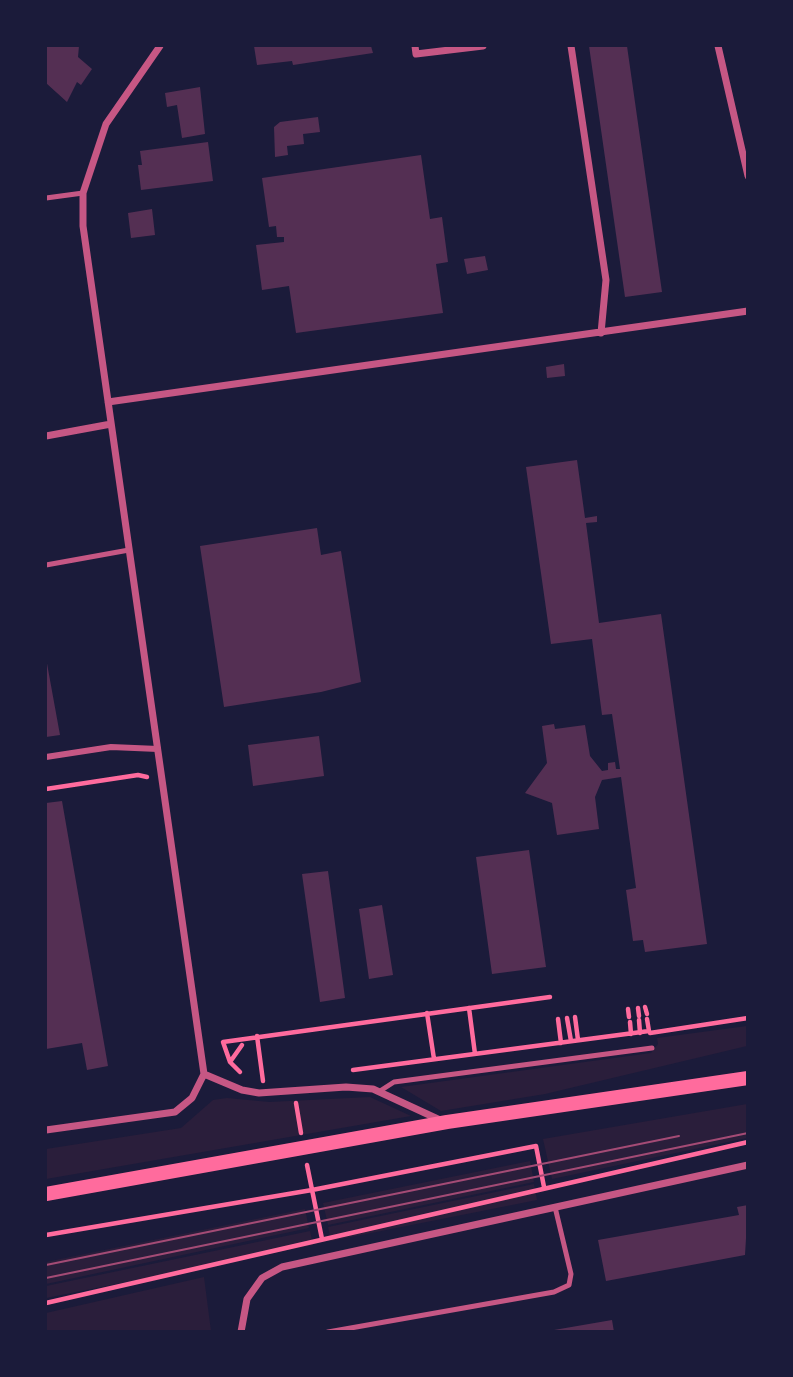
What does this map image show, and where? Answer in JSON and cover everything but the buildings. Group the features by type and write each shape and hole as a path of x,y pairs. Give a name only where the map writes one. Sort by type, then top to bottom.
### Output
{"main road":[{"path":"46,1194 447,1122 747,1079"}],"street":[{"path":"46,1130 175,1112 192,1098 204,1074 83,226 83,193 106,124 160,46"},
{"path":"415,46 416,54 483,46"},
{"path":"570,46 606,280 601,333"},
{"path":"718,46 747,176"},
{"path":"108,402 747,311"},
{"path":"46,436 111,424"},
{"path":"46,757 111,747 158,749"},
{"path":"204,1074 242,1090 259,1093 346,1087 380,1091 447,1122"},
{"path":"241,1332 247,1298 272,1271 747,1165"}],"lane":[{"path":"46,198 83,193"},
{"path":"46,565 129,550"},
{"path":"380,1091 394,1083 652,1048"},
{"path":"328,1332 554,1292 569,1285 571,1274 555,1207"}],"path":[{"path":"46,789 138,775 162,780"},
{"path":"274,1081 263,1082 242,1073 230,1062 223,1042 550,998"},
{"path":"469,1007 475,1054"},
{"path":"645,1007 652,1048"},
{"path":"638,1008 640,1032"},
{"path":"628,1009 631,1034"},
{"path":"427,1013 434,1059"},
{"path":"575,1017 579,1041"},
{"path":"567,1018 571,1041"},
{"path":"649,1031 747,1018"},
{"path":"558,1019 561,1043"},
{"path":"257,1036 263,1082"},
{"path":"230,1062 242,1045"},
{"path":"46,1303 747,1142"},
{"path":"46,1235 312,1190 536,1146 544,1187"},
{"path":"312,1190 326,1257"}],"shaded area":[{"path":"747,1026 747,1046 545,1094 441,1111 401,1087 651,1053 658,1044 657,1038"},
{"path":"370,1097 411,1116 46,1179 46,1149 181,1128 213,1100 227,1098 269,1102"},
{"path":"747,1104 747,1138 552,1179 543,1139"},
{"path":"530,1161 534,1182 328,1225 323,1203"},
{"path":"534,1184 537,1200 331,1241 328,1227"},
{"path":"305,1209 309,1228 46,1284 46,1262"},
{"path":"310,1231 313,1245 46,1298 46,1286"},
{"path":"204,1277 211,1331 46,1331 46,1313"}],"tram line":[{"path":"46,1278 748,1133"},
{"path":"46,1265 679,1136"}]}
